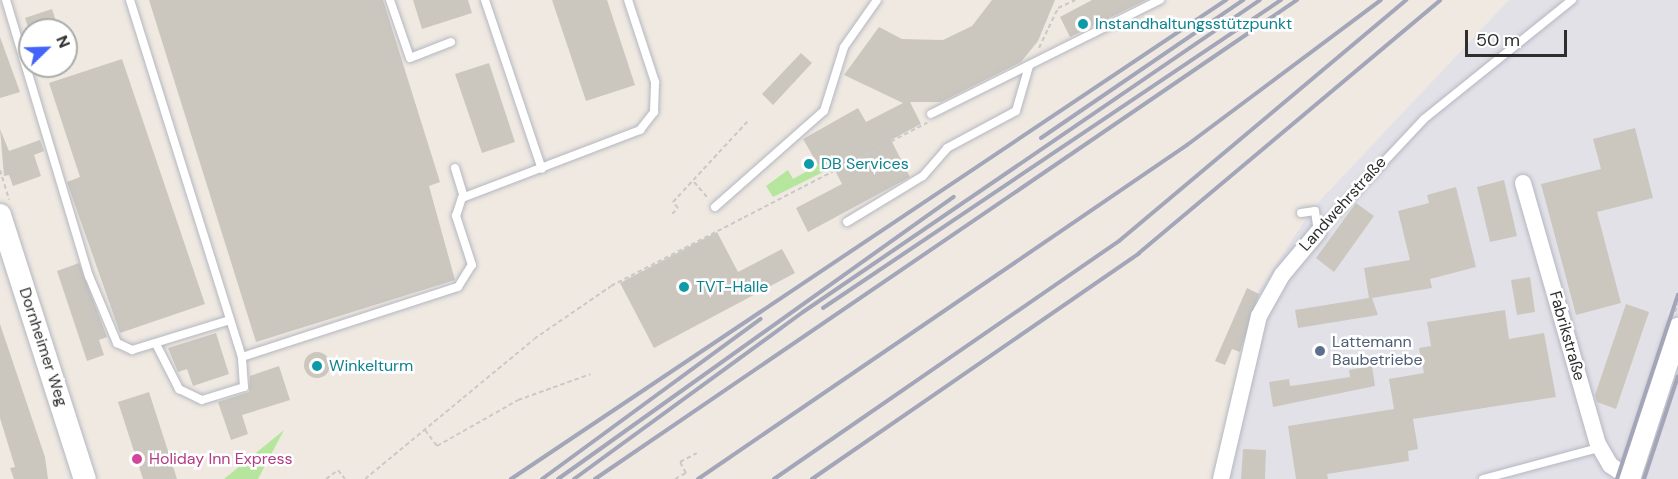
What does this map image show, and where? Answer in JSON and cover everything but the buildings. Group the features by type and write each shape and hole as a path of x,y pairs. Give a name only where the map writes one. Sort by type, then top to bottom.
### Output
{"main road":[{"name":"Dornheimer Weg","path":"0,215 85,479"},
{"path":"1629,478 1674,353 1678,329"}],"street":[{"name":"Fabrikstraße","path":"1524,183 1599,448 1610,465 1629,478"},
{"name":"Landwehrstraße","path":"1221,479 1259,316 1282,275 1318,232"}],"lane":[{"path":"6,0 111,335 132,350 230,320"},
{"path":"130,0 242,357 243,387 202,400 179,389 156,344"},
{"path":"390,0 410,58 451,42"},
{"path":"485,0 542,169"},
{"path":"464,197 633,136 654,112 655,82 628,0"},
{"path":"715,207 824,111 844,47 877,0"},
{"path":"931,114 1160,0"},
{"name":"Landwehrstraße","path":"1318,232 1424,119 1572,0"},
{"path":"847,222 890,200 937,163 947,148 1016,111 1029,66"},
{"path":"242,357 458,287 472,265 456,216 464,197 455,168"},
{"path":"1301,213 1315,211 1318,232"},
{"path":"1483,479 1599,448"}],"path":[{"path":"1029,66 1054,26 1058,8 1075,0"},
{"path":"365,479 534,339 611,286 926,125 931,114"},
{"path":"672,214 678,208 673,202 748,121"},
{"path":"425,430 436,446 518,400 591,374"},
{"path":"675,479 686,473 680,462 697,453"},
{"path":"326,479 338,470 345,479"}],"shaded area":[{"path":"1509,0 1678,0 1678,479 1218,479 1252,301 1313,208"}],"green space":[{"path":"829,159 833,167 773,197 766,186 788,170 793,179"},
{"path":"284,430 258,479 224,479"}],"railway":[{"path":"511,479 1226,0"},
{"path":"1041,138 1243,0"},
{"path":"574,479 803,312 1260,0"},
{"path":"823,308 1281,0"},
{"path":"595,479 1297,0"},
{"path":"698,479 1187,145 1381,0"},
{"path":"774,479 1119,241 1406,0"},
{"path":"812,479 1139,253 1440,0"},
{"path":"558,479 954,197"},
{"path":"1617,479 1678,295"},
{"path":"542,479 761,319"},
{"path":"1644,479 1678,376"}],"place":[{"name":"Instandhaltungsstützpunkt","path":"1083,24"},
{"name":"DB Services","path":"809,164"},
{"name":"TVT-Halle","path":"684,287"},
{"name":"Lattemann Baubetriebe","path":"1320,351"},
{"name":"Winkelturm","path":"317,366"},
{"name":"Holiday Inn Express","path":"137,459"}]}
